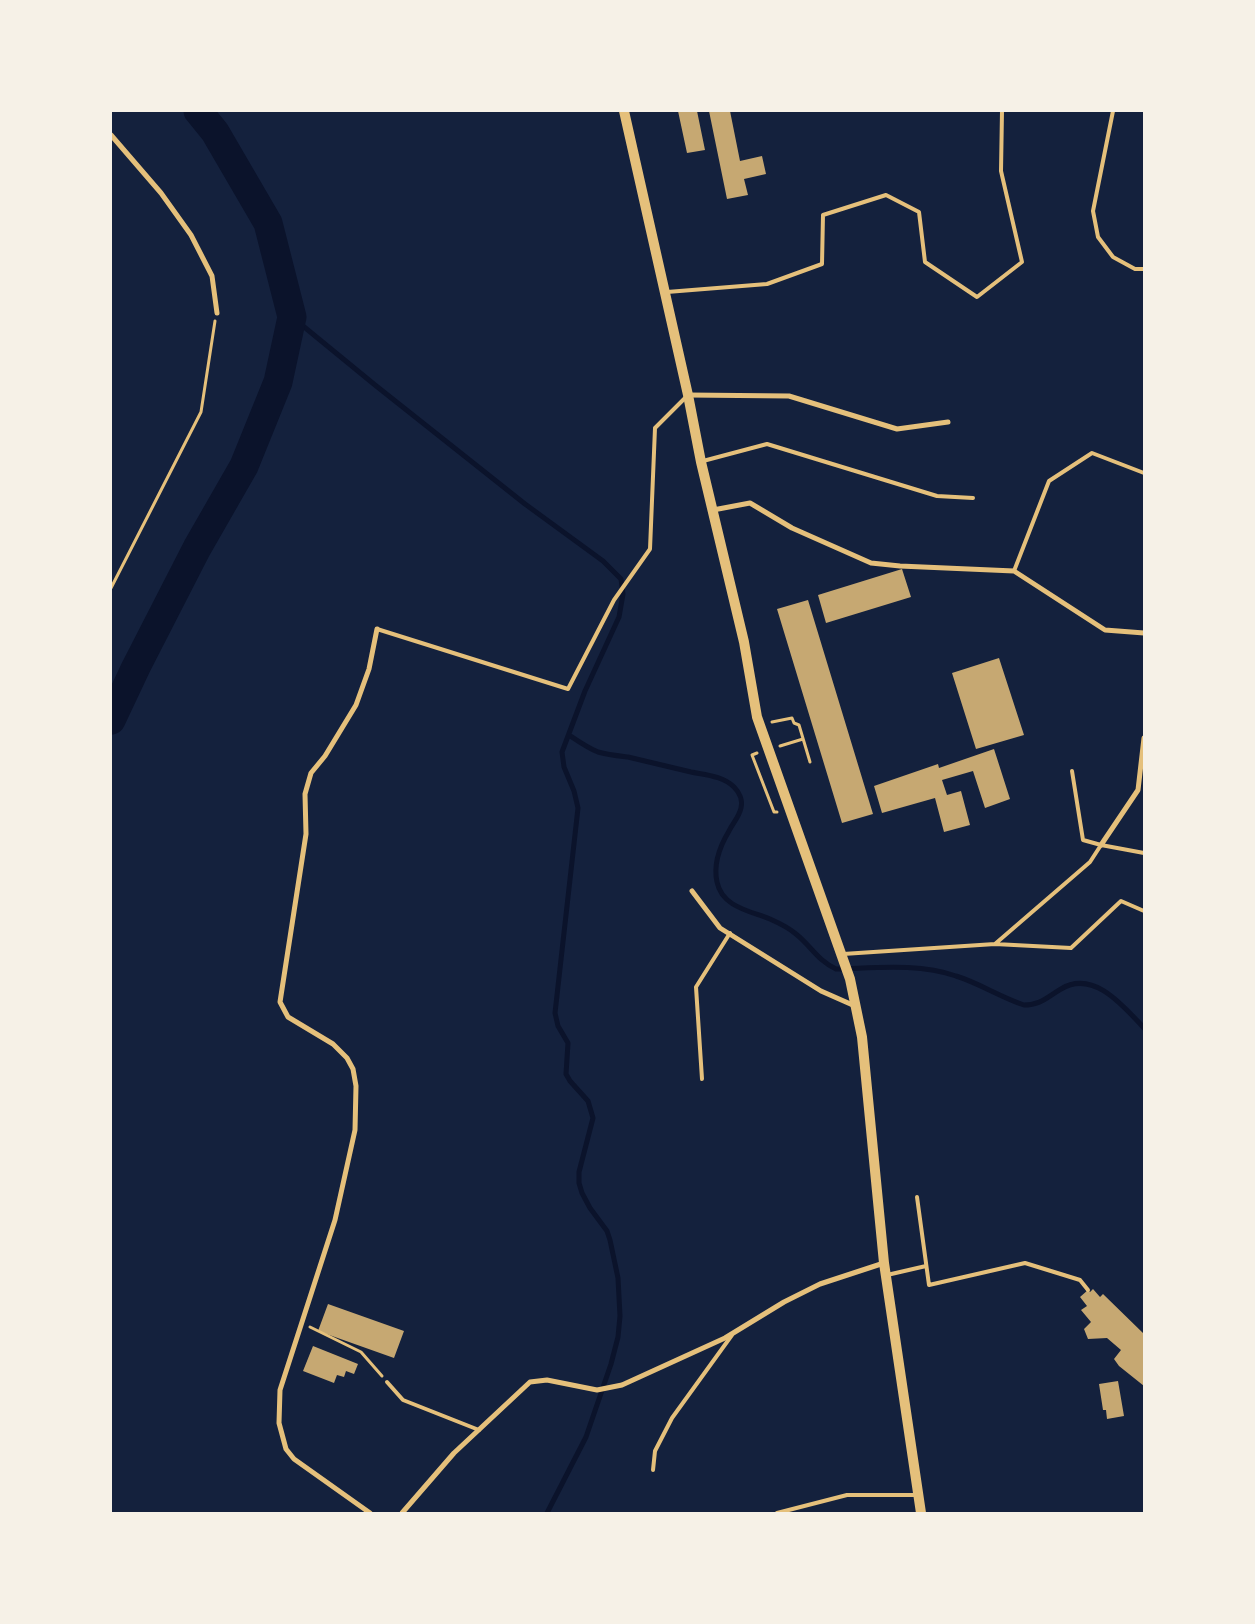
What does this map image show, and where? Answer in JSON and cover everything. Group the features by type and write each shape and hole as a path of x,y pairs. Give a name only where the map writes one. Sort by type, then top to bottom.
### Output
{"main road":[{"path":"624,111 688,395 701,462 744,642 757,717 850,978 856,1006 862,1038 884,1263 920,1513"}],"street":[{"path":"111,135 161,193 191,235 212,276 217,313"},
{"path":"688,395 789,396 897,429 948,422"},
{"path":"713,510 750,503 792,528 871,563 1014,571 1105,630 1144,632"},
{"path":"370,1513 294,1459 286,1449 279,1423 280,1390 335,1220 355,1130 356,1086 353,1069 347,1058 334,1044 288,1017 280,1002 306,834 305,794 310,773 325,756 356,705 370,669 377,629"},
{"path":"1101,845 1138,790 1144,738"},
{"path":"692,891 720,928 821,991 856,1006"},
{"path":"402,1513 454,1453 530,1382 547,1380 596,1390 608,1389 631,1381 733,1333 784,1302 820,1284 884,1263"}],"lane":[{"path":"665,292 767,284 822,264 823,215 886,195 919,212 925,262 977,297 1022,262 1001,171 1002,111"},
{"path":"1114,111 1093,211 1098,238 1113,257 1135,269 1144,270"},
{"path":"377,629 568,689 614,600 650,549 655,428 688,395"},
{"path":"701,462 768,444 937,496 973,498"},
{"path":"1014,571 1049,481 1092,453 1144,473"},
{"path":"1072,771 1083,840 1144,853"},
{"path":"995,944 1090,862 1101,845"},
{"path":"843,959 995,944 1071,948 1122,901 1144,911"},
{"path":"702,1079 696,987 730,933"},
{"path":"916,1197 929,1285 1025,1263 1080,1280 1088,1290"},
{"path":"887,1275 926,1266"},
{"path":"653,1470 655,1451 672,1418 733,1333"},
{"path":"387,1382 402,1400 479,1430"},
{"path":"777,1513 847,1495 918,1496"}],"path":[{"path":"111,588 201,412 217,313"},
{"path":"786,719 792,718 794,723 799,725 801,740 810,762"},
{"path":"780,746 801,740"},
{"path":"752,755 762,781"},
{"path":"302,1324 361,1352 387,1382"}],"building":[{"path":"678,111 697,111 705,150 687,153"},
{"path":"709,111 730,111 740,161 762,156 766,174 744,179 748,195 727,199"},
{"path":"902,569 911,597 826,623 818,595"},
{"path":"808,600 873,814 842,823 777,609"},
{"path":"999,658 1024,735 976,749 952,673"},
{"path":"994,749 1010,799 985,808 973,771 942,780 947,795 961,791 970,825 944,832 935,798 882,813 874,786 938,764 939,768"},
{"path":"1093,1289 1100,1297 1103,1294 1144,1334 1144,1386 1119,1366 1114,1359 1121,1350 1107,1338 1088,1339 1084,1329 1091,1322 1081,1310 1087,1306 1080,1297 1088,1290 1090,1292"},
{"path":"328,1304 404,1331 394,1358 318,1331"},
{"path":"313,1346 358,1364 354,1374 346,1371 344,1377 337,1375 334,1383 303,1371"},
{"path":"1118,1381 1124,1416 1107,1419 1106,1410 1103,1410 1099,1384"}],"waterway":[{"path":"111,720 197,548 244,466 278,382 292,317 268,223 215,132 198,111"},
{"path":"292,317 525,504 603,561 621,579 623,594 619,617 585,691 562,752 564,767 574,791 578,808 555,1013 558,1026 568,1043 566,1074 588,1101 593,1118 579,1172 579,1183 590,1208 607,1231 610,1240 618,1278 620,1316 618,1337 611,1364 586,1437 547,1513"},
{"path":"569,735 598,752 714,776 730,783 740,796 741,805 739,814 718,855 716,875 720,890 731,903 770,919 790,930 802,939 824,962 836,969 897,967 927,969 965,979 1024,1005 1039,1002 1073,984 1085,984 1096,987 1118,1001 1144,1028"}]}
